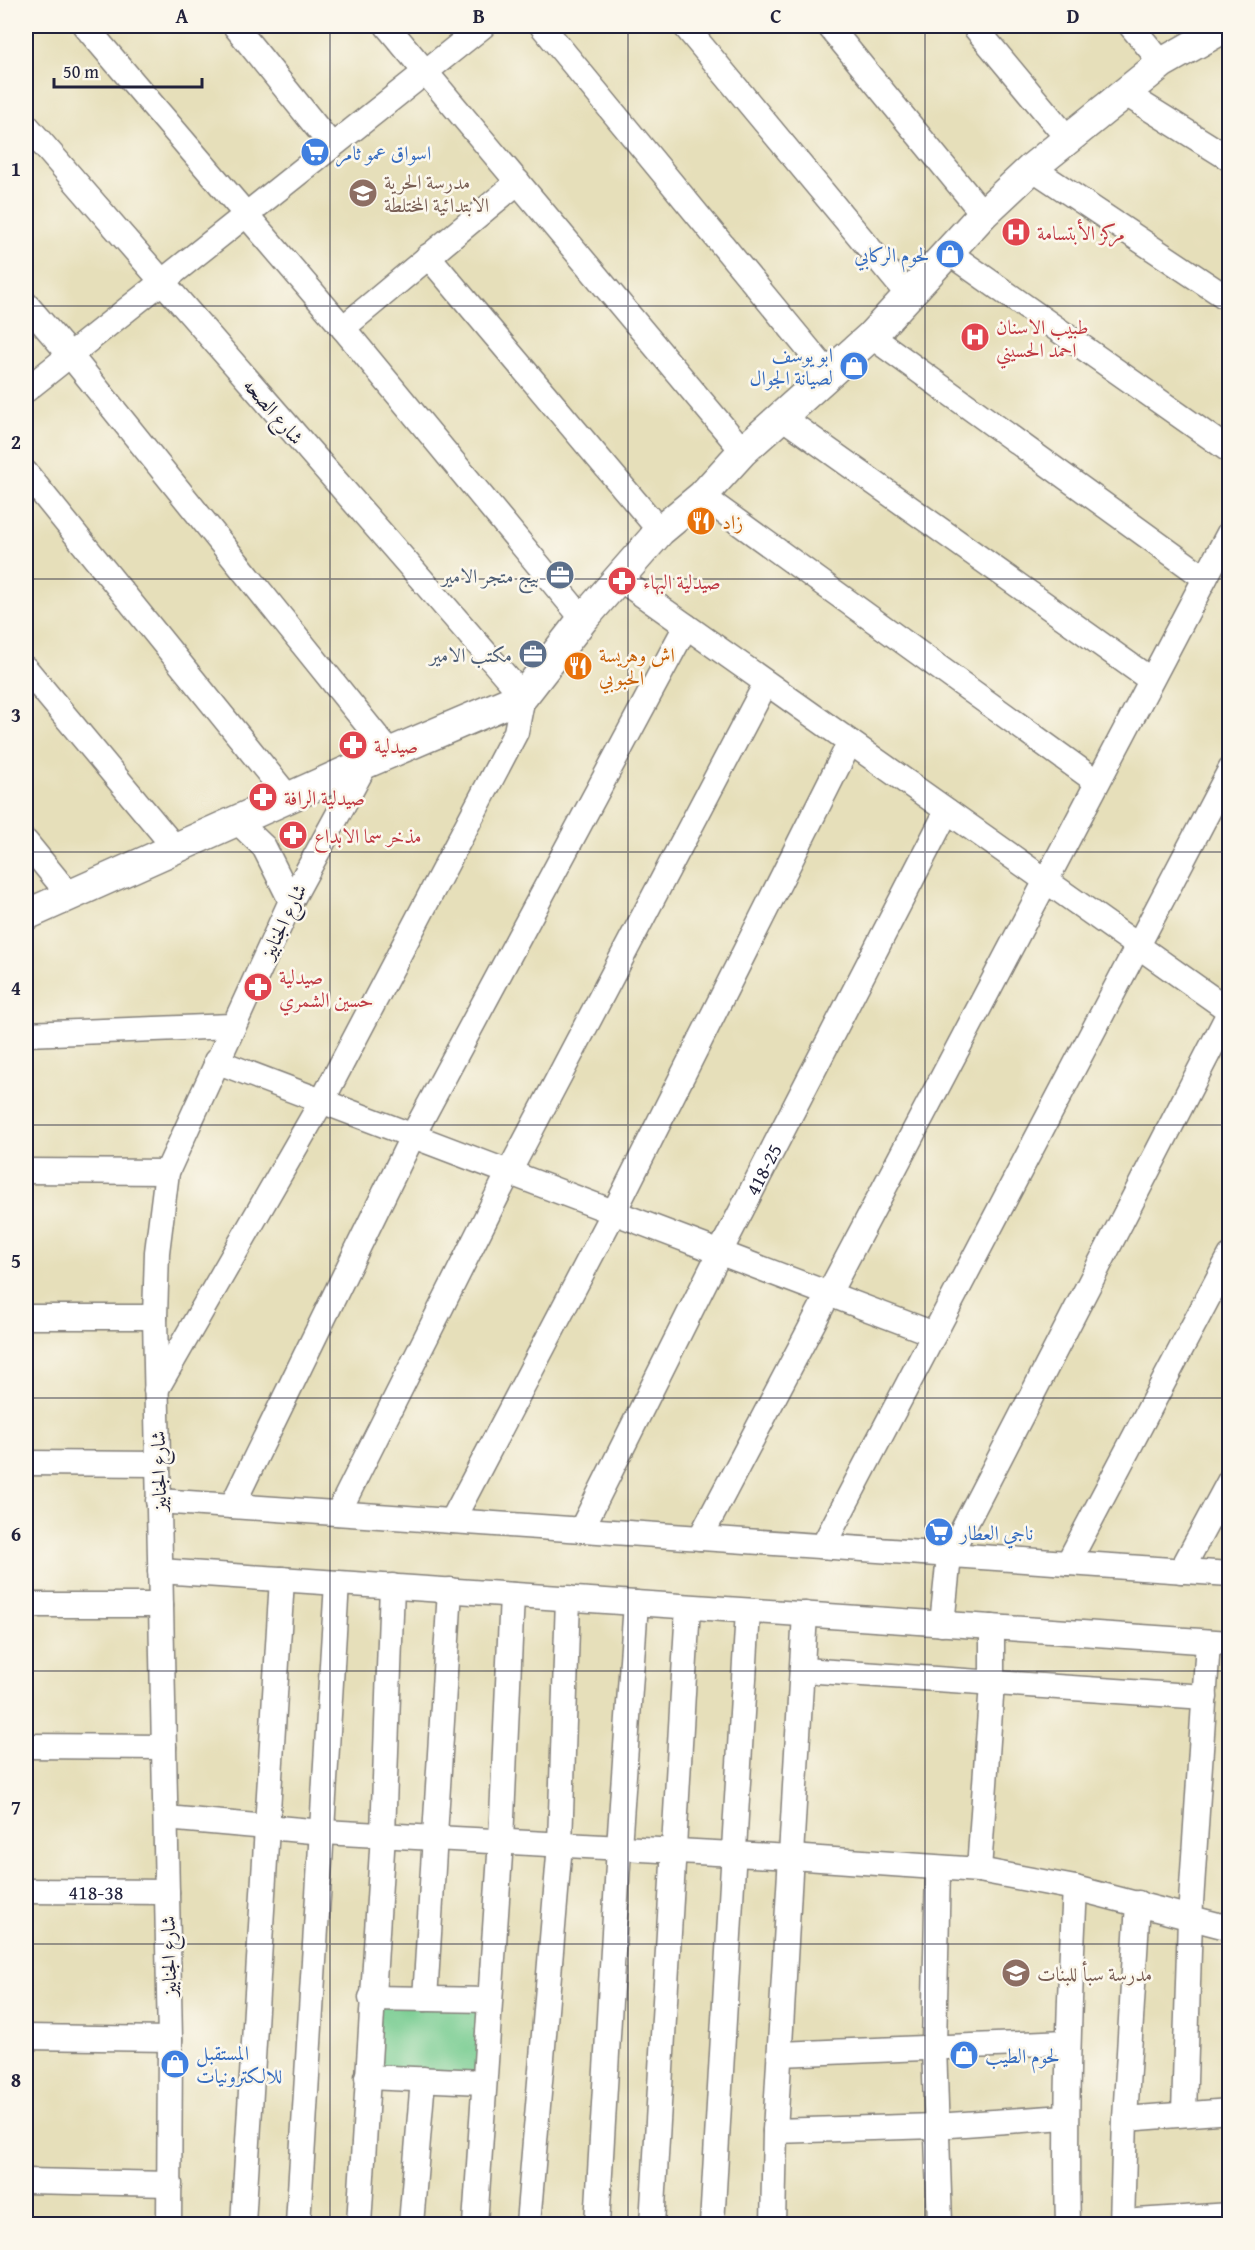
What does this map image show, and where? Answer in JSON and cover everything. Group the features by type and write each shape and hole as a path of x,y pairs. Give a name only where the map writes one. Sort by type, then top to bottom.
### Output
{"street":[{"path":"85,26 343,328 583,619"},
{"path":"235,26 332,146"},
{"path":"387,26 743,451"},
{"path":"26,390 483,26"},
{"path":"542,26 828,373"},
{"path":"685,26 909,296"},
{"path":"829,26 983,214"},
{"path":"974,26 1068,139"},
{"path":"1131,26 1162,63"},
{"path":"1155,26 1162,63"},
{"path":"156,1390 322,1101 516,732 523,696 583,619 660,531 702,496 743,451 872,336 983,214 1032,168 1162,63 1226,28"},
{"path":"1126,94 1230,159"},
{"name":"شارع الصحه","path":"26,125 523,696"},
{"path":"1032,168 1230,300"},
{"path":"343,328 518,182"},
{"path":"949,253 1230,451"},
{"path":"428,256 660,531"},
{"path":"26,304 70,355 378,758"},
{"path":"872,336 1205,578"},
{"path":"782,417 1151,680"},
{"path":"26,473 288,797"},
{"path":"702,496 1097,782"},
{"path":"700,1538 1230,531"},
{"path":"620,579 1230,1011 949,1556 942,1624"},
{"path":"232,1506 413,1135 686,626"},
{"path":"26,669 176,849"},
{"path":"338,1513 509,1172 766,683"},
{"path":"26,915 288,797 523,696"},
{"path":"452,1521 614,1212 850,742"},
{"name":"شارع الجنابيز","path":"169,2224 170,2039 155,1317 157,1252 167,1172 291,901 378,758"},
{"path":"823,1546 1230,770"},
{"name":"418-25","path":"581,1530 720,1252 947,811"},
{"path":"237,820 264,847 291,901"},
{"path":"26,842 70,896"},
{"path":"26,1034 232,1026"},
{"path":"216,1061 934,1334"},
{"path":"26,1171 167,1172"},
{"path":"1068,1563 1230,1256"},
{"path":"26,1317 155,1317"},
{"path":"26,1462 158,1464"},
{"path":"1181,1570 1230,1480"},
{"path":"158,1501 1230,1574"},
{"path":"160,1570 1219,1642 1205,1696 1190,1918 1184,2113"},
{"path":"243,2224 282,1579"},
{"path":"298,2224 337,1583"},
{"path":"359,2224 382,1834 392,1586"},
{"path":"425,1999 450,1590"},
{"path":"475,2224 501,1840 512,1595"},
{"path":"528,2224 560,1844 568,1598"},
{"path":"597,2224 618,1847 636,1603"},
{"path":"26,1605 161,1605"},
{"path":"652,2224 672,1850 688,1607"},
{"path":"712,2224 748,1611"},
{"path":"773,2224 775,2131 805,1614"},
{"path":"979,1870 992,1683 992,1627"},
{"path":"803,1670 1205,1696"},
{"path":"26,1746 164,1747"},
{"path":"166,1818 323,1832 501,1840 979,1870 1076,1888 1230,1928"},
{"path":"938,1868 934,2046 940,2224"},
{"path":"1068,2224 1065,2117 1076,1888"},
{"name":"418-38","path":"26,1891 167,1892"},
{"path":"1122,2224 1125,2119 1138,1903"},
{"path":"371,1998 489,2000"},
{"path":"26,2037 170,2039"},
{"path":"780,2054 1067,2042"},
{"path":"367,2077 483,2082"},
{"path":"411,2224 423,2079"},
{"path":"1125,2119 1230,2111"},
{"path":"775,2131 936,2126 1065,2117"},
{"path":"26,2181 170,2184"},
{"path":"1137,2224 1230,2218"}],"green space":[{"path":"375,2002 484,2005 479,2078 371,2072"}],"place":[{"name":"اسواق عمو ثامر","path":"315,152"},
{"name":"مدرسة الحرية الابتدائية المختلطة","path":"363,193"},
{"name":"مركز الأبتسامة","path":"1016,232"},
{"name":"لحوم الركابي","path":"950,254"},
{"name":"طبيب الاسنان احمد الحسيني","path":"975,337"},
{"name":"ابو يوسف لصيانة الجوال","path":"854,366"},
{"name":"زاد","path":"701,521"},
{"name":"بيج متجر الامير","path":"560,575"},
{"name":"صيدلية البهاء","path":"622,581"},
{"name":"مكتب الامير","path":"533,654"},
{"name":"اش وهريسة الحبوبي","path":"578,666"},
{"name":"صيدلية","path":"353,745"},
{"name":"صيدلية الرافة","path":"263,797"},
{"name":"مذخر سما الابداع","path":"293,835"},
{"name":"صيدلية حسين الشمري","path":"258,987"},
{"name":"ناجي العطار","path":"939,1532"},
{"name":"مدرسة سبأ للبنات","path":"1016,1973"},
{"name":"لحوم الطيب","path":"964,2055"},
{"name":"المستقبل للالكترونيات","path":"175,2064"}]}
